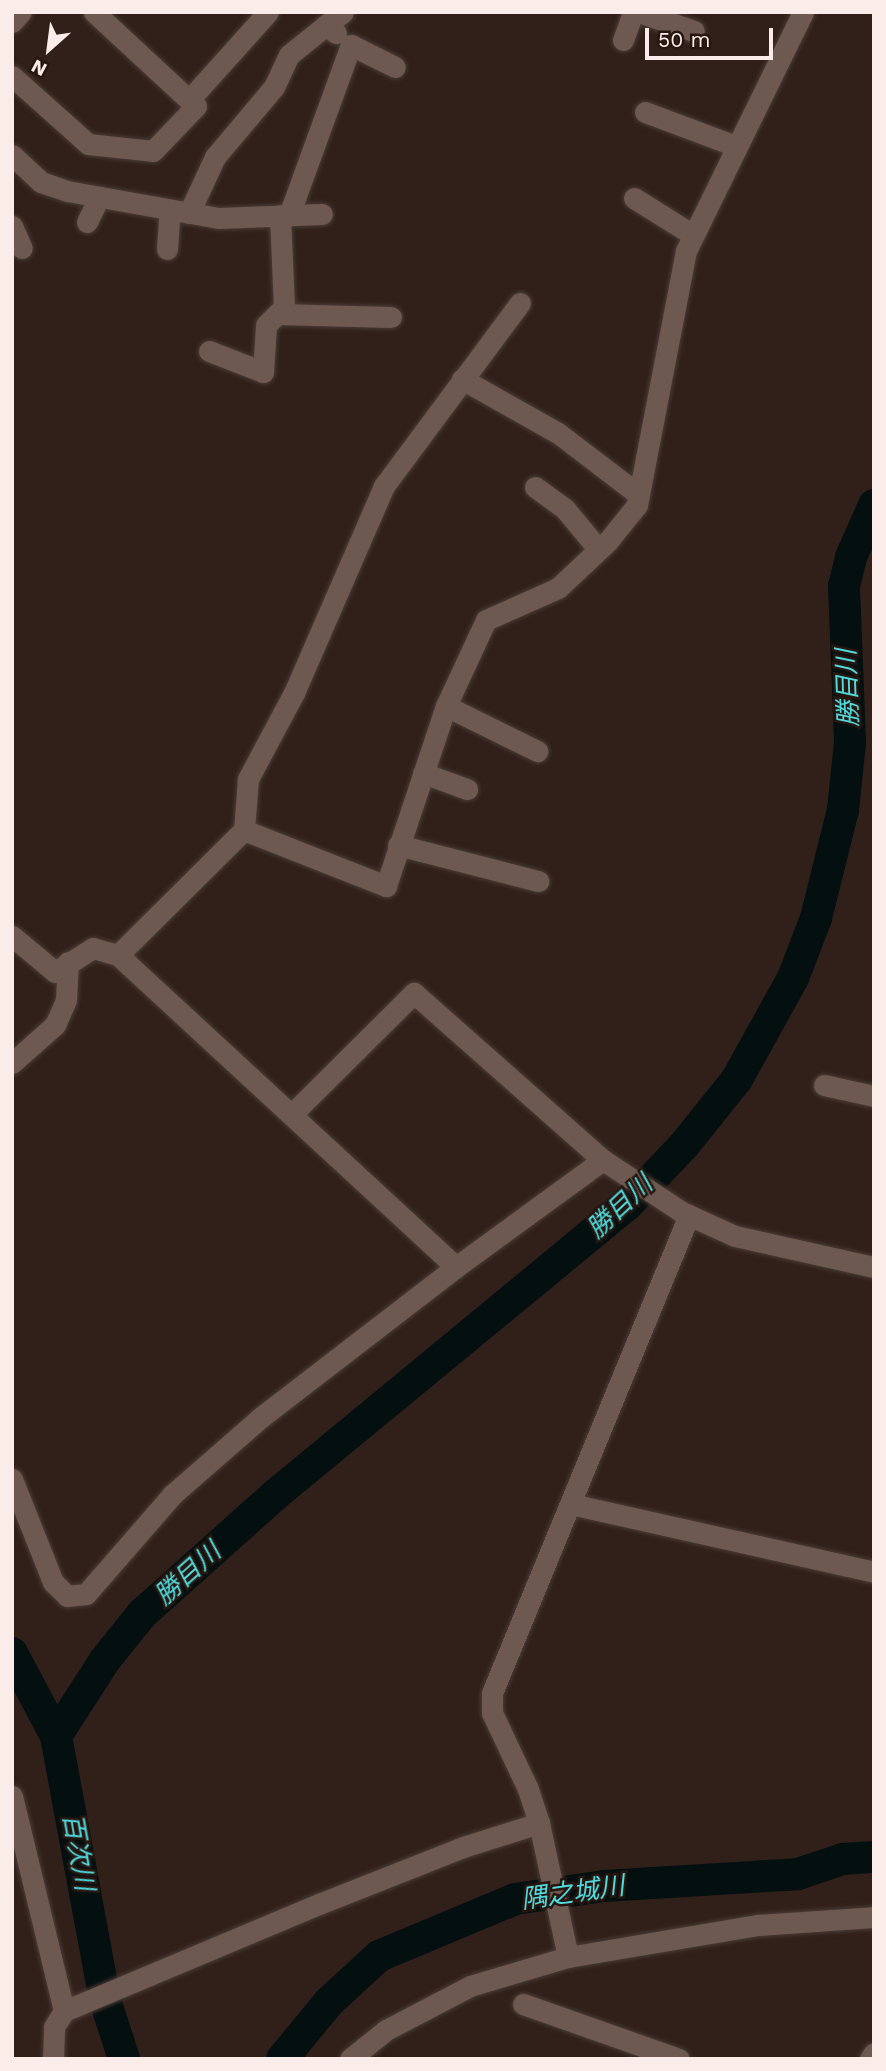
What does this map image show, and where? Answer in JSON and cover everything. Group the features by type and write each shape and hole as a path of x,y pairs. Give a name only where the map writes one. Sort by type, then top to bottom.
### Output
{"street":[{"path":"12,22 22,12"},
{"path":"12,76 88,144 153,151 196,106 94,12"},
{"path":"622,40 634,12"},
{"path":"639,12 694,30"},
{"path":"244,830 386,886 446,706 486,620 558,587 599,550 637,505 693,235 802,13"},
{"path":"189,100 258,16"},
{"path":"167,249 180,211 215,157 274,87 289,55 335,19 351,45 395,67"},
{"path":"209,351 263,372 266,325 284,307 284,215 351,45"},
{"path":"645,113 736,146"},
{"path":"12,155 41,182 99,197 219,218 322,214"},
{"path":"87,222 99,197"},
{"path":"634,198 693,235"},
{"path":"12,226 22,248"},
{"path":"118,955 244,830 248,779 294,693 384,486 520,303"},
{"path":"277,314 316,326 391,317"},
{"path":"462,379 558,433 639,495"},
{"path":"535,487 565,509 599,550"},
{"path":"446,706 537,751"},
{"path":"423,773 467,789"},
{"path":"398,845 538,881"},
{"path":"12,936 55,972 93,948 118,955 456,1267"},
{"path":"12,1063 55,1025 66,1000 68,962"},
{"path":"292,1114 414,993 607,1163 686,1214 735,1236 874,1267"},
{"path":"824,1085 874,1096"},
{"path":"12,1479 53,1582 67,1596 86,1594 173,1494 260,1418 456,1267 607,1163"},
{"path":"567,1953 539,1824 528,1789 492,1713 492,1693 571,1504 686,1214"},
{"path":"571,1504 874,1572"},
{"path":"12,1796 68,2010"},
{"path":"53,2059 54,2027 68,2010 162,1968 463,1847 539,1824"},
{"path":"350,2059 386,2029 470,1986 567,1953 758,1924 874,1917"},
{"path":"523,2004 679,2059"},
{"path":"870,2059 874,2053"}],"waterway":[{"name":"勝目川","path":"56,1736 105,1660 142,1614 275,1495 627,1205 685,1144 737,1079 793,978 816,918 843,810 850,742 844,586 851,557 874,505"},
{"name":"百次川","path":"12,1653 56,1736 105,2000 124,2059"},
{"name":"隅之城川","path":"282,2059 329,2002 379,1956 515,1899 604,1886 798,1874 843,1859 874,1857"}]}
